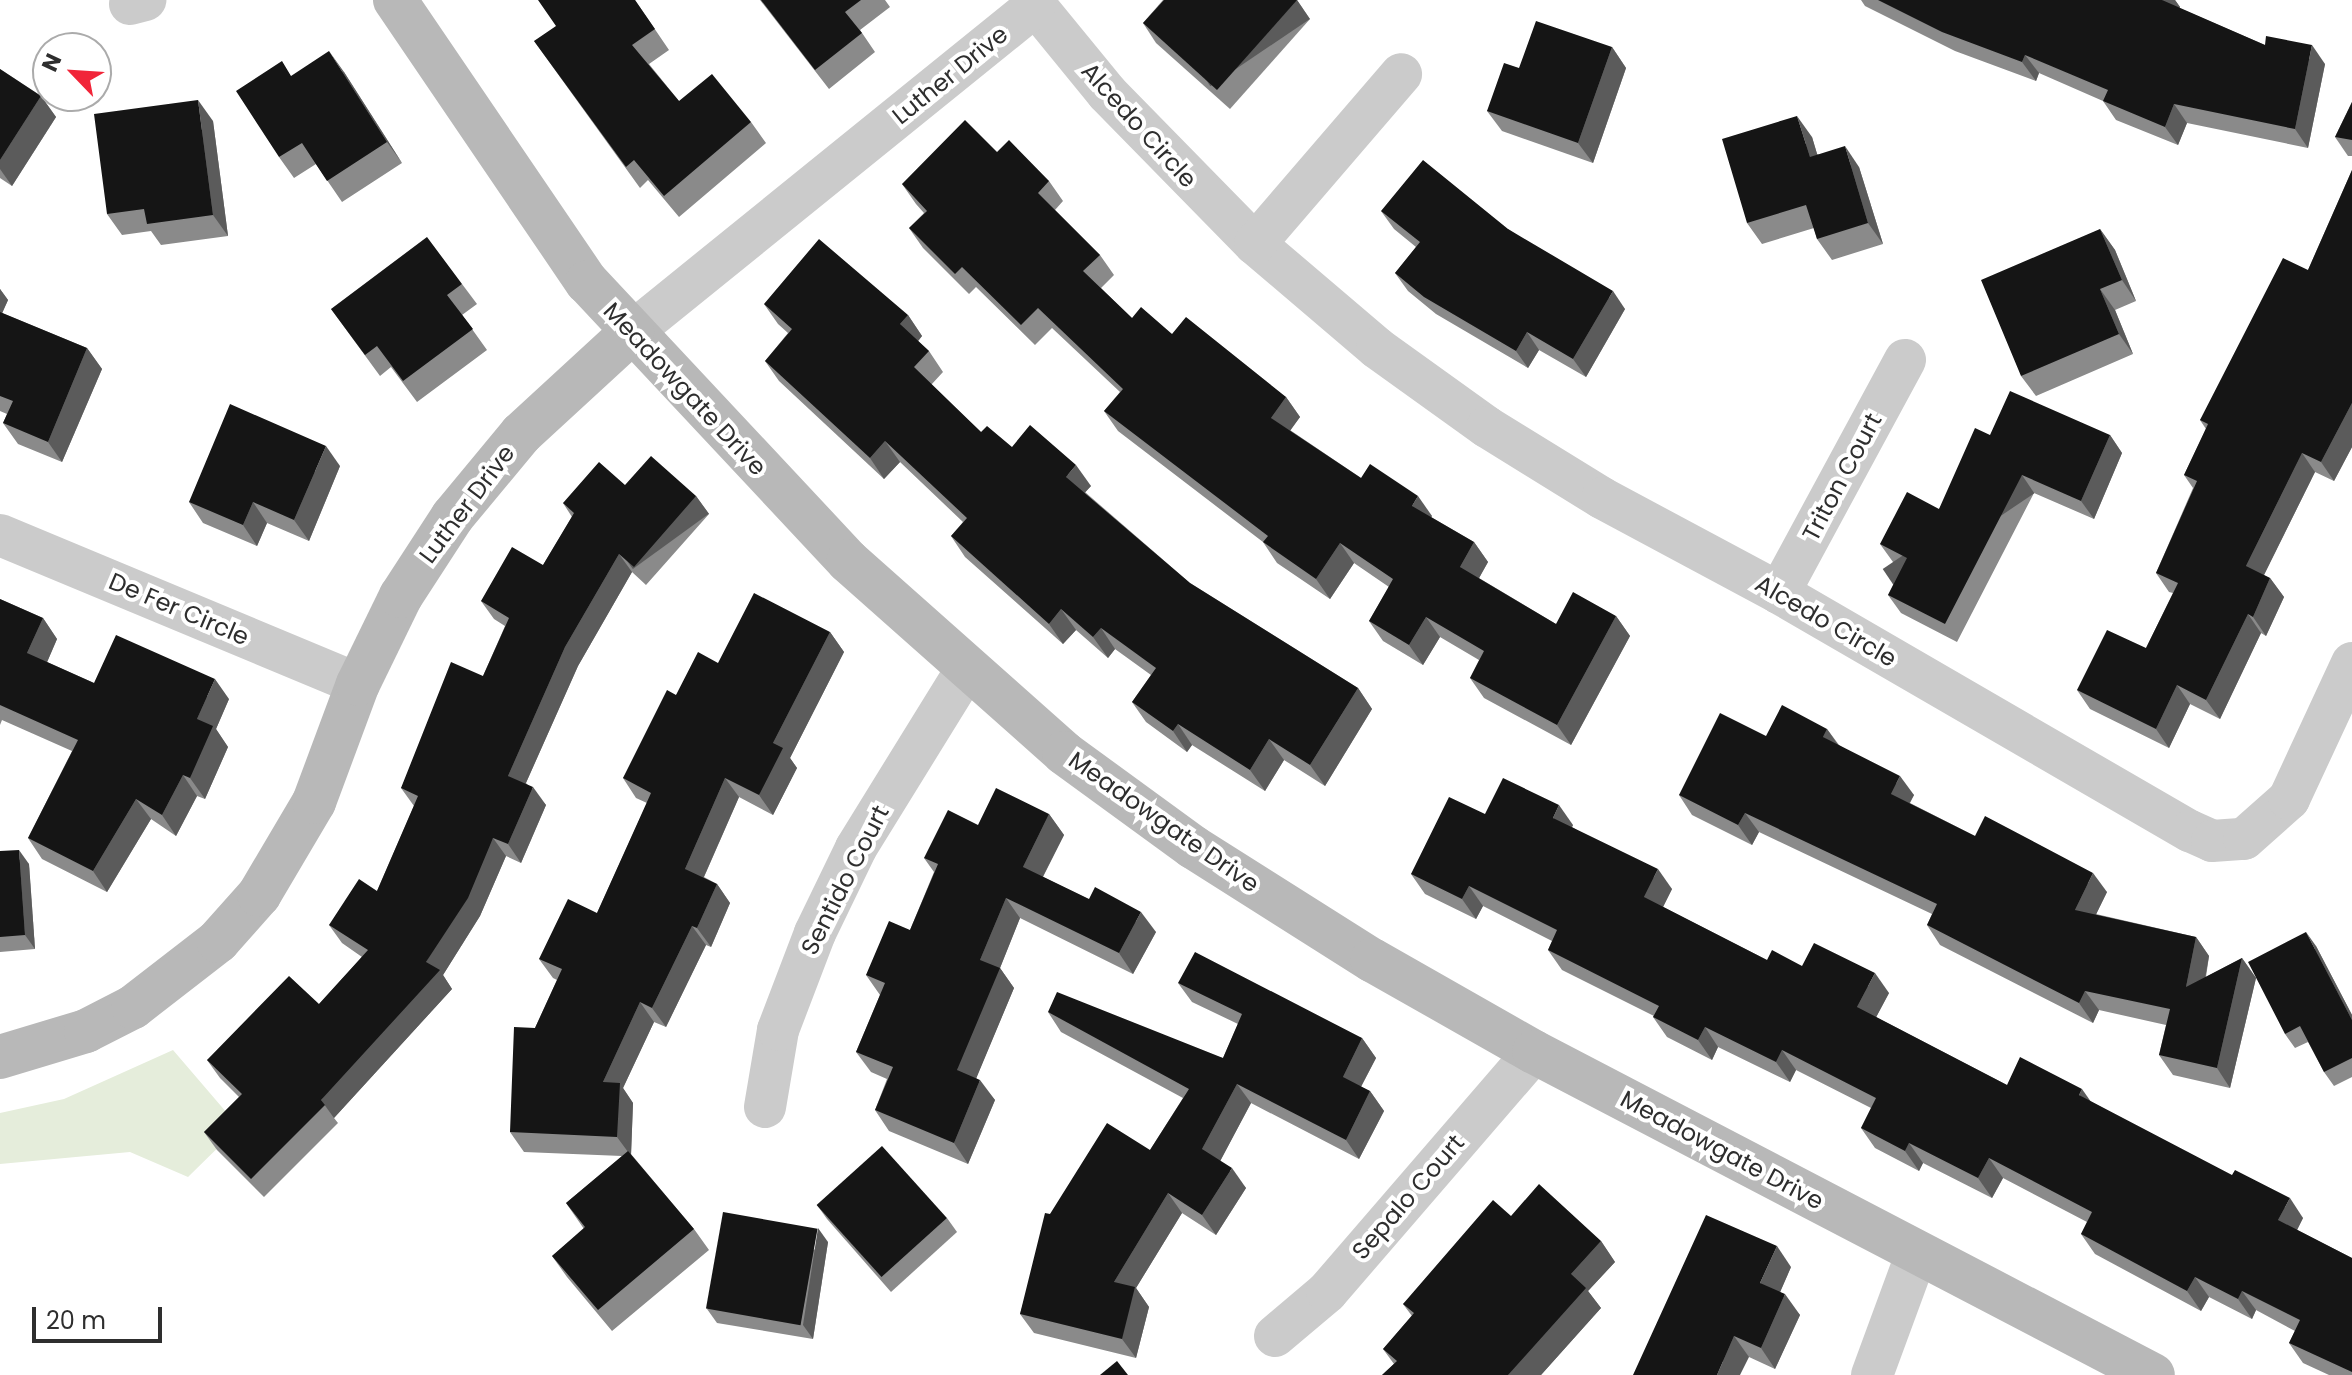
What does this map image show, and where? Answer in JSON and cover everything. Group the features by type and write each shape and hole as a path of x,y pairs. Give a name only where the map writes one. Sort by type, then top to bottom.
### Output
{"street":[{"name":"Meadowgate Drive","path":"395,0 568,257 632,332 848,561 966,670 1064,753 1193,847 1372,960 1534,1052 2153,1375"},
{"name":"Luther Drive","path":"0,1057 86,1031 133,1007 218,941 293,844 358,684 401,596 453,516 521,434 632,332 1033,3"},
{"name":"Alcedo Circle","path":"1033,3 1107,93 1255,244 1377,348 1487,427 1602,498 1779,593 2212,841 2244,839 2289,799 2352,663"},
{"path":"1255,244 1401,74"},
{"name":"Triton Court","path":"1779,593 1905,360"},
{"name":"De Fer Circle","path":"0,535 358,684"},
{"name":"Sentido Court","path":"765,1107 778,1030 815,933 856,848 966,670"},
{"name":"Sepalo Court","path":"1275,1336 1327,1292 1534,1052"},
{"path":"1872,1375 1917,1253"}],"green space":[{"path":"173,1050 239,1127 188,1177 130,1152 0,1164 0,1113 64,1099"}],"building":[{"path":"538,0 635,0 655,29 632,45 679,101 712,74 751,122 664,196 634,160 626,167 534,41 556,26"},
{"path":"761,0 861,0 845,12 862,33 815,70"},
{"path":"1164,0 1297,0 1217,90 1143,23"},
{"path":"1878,0 2162,0 2265,45 2266,36 2312,45 2295,129 2174,104 2165,127 2103,101 2108,90 2025,55 2022,62 1942,32"},
{"path":"1536,21 1612,47 1578,143 1487,111 1504,63 1519,68"},
{"path":"329,51 387,142 327,181 302,143 279,157 236,91 282,61 291,76"},
{"path":"0,69 32,90 32,110 0,160"},
{"path":"198,100 213,215 147,224 144,209 107,214 94,114"},
{"path":"2352,102 2352,140 2335,137"},
{"path":"1797,116 1810,157 1845,146 1868,223 1817,239 1806,205 1747,223 1722,139"},
{"path":"965,120 997,152 1009,140 1049,181 1038,193 1100,255 1083,271 1132,318 1141,307 1172,334 1186,317 1286,397 1271,418 1361,478 1370,464 1418,496 1412,506 1474,542 1460,567 1556,624 1573,592 1616,616 1557,725 1470,678 1484,651 1426,617 1409,645 1369,621 1393,579 1340,543 1316,579 1263,542 1268,536 1104,411 1123,389 1038,308 1021,325 962,267 955,274 909,228 927,211 902,184"},
{"path":"1423,160 1508,229 1613,291 1573,359 1527,332 1516,351 1424,297 1395,273 1420,242 1381,211"},
{"path":"2352,170 2352,403 2321,462 2302,453 2246,566 2270,578 2253,617 2248,614 2206,700 2177,685 2156,729 2077,690 2107,630 2146,648 2178,583 2156,573 2197,481 2184,475 2208,424 2200,420 2283,258 2308,270"},
{"path":"2100,229 2122,280 2100,289 2119,334 2021,376 1981,280"},
{"path":"427,237 462,284 447,295 473,329 403,381 377,346 365,355 331,309"},
{"path":"819,239 908,315 900,324 929,351 914,367 981,432 987,426 1012,447 1030,425 1076,465 1066,477 1190,583 1358,688 1310,765 1269,739 1250,770 1178,724 1173,731 1132,702 1156,668 1101,628 1093,637 1061,609 1049,624 951,536 967,518 885,441 870,458 765,361 792,329 764,304"},
{"path":"0,312 87,348 48,442 3,423 13,401 0,396"},
{"path":"2010,391 2110,435 2081,501 2022,475 1945,624 1888,595 1907,558 1880,544 1907,492 1939,509 1975,428 1990,435"},
{"path":"230,404 326,446 294,520 253,502 243,525 189,502"},
{"path":"651,456 696,496 634,567 619,554 565,647 508,776 533,787 508,844 493,838 468,898 426,962 440,970 321,1100 325,1105 251,1179 204,1132 242,1094 207,1060 289,976 319,1004 368,950 329,925 359,879 377,891 418,796 401,788 451,662 483,676 509,618 481,601 512,547 543,565 574,513 563,503 599,462 625,485"},
{"path":"754,593 830,632 773,743 783,748 759,795 725,778 685,869 717,884 697,928 692,926 652,1008 640,1002 603,1082 620,1083 617,1137 510,1132 514,1027 535,1028 562,969 539,959 568,899 597,913 651,793 623,778 667,690 676,695 698,652 718,663"},
{"path":"0,599 43,618 27,653 94,683 116,635 215,679 197,719 213,726 190,778 183,775 162,815 136,799 93,871 28,838 78,740 0,705"},
{"path":"1782,705 1827,729 1823,737 1900,776 1891,794 1975,836 1985,816 2093,873 2075,910 2196,937 2186,987 2242,958 2217,1068 2159,1055 2170,1009 2085,991 2079,1003 1927,925 1937,904 1745,813 1738,825 1679,795 1720,713 1766,736"},
{"path":"1503,778 1559,805 1553,818 1658,869 1644,897 1767,960 1772,950 1802,966 1814,943 1875,973 1857,1007 2007,1085 2020,1057 2082,1089 2079,1095 2232,1175 2235,1170 2290,1198 2278,1220 2352,1258 2352,1372 2289,1343 2300,1320 2242,1291 2238,1299 2195,1277 2187,1291 2081,1234 2092,1212 1989,1158 1978,1178 1909,1143 1905,1151 1861,1128 1876,1098 1782,1050 1776,1062 1705,1027 1698,1040 1653,1017 1659,1006 1548,950 1557,930 1469,886 1462,899 1411,874 1449,797 1485,814"},
{"path":"996,788 1049,814 1023,867 1089,899 1095,887 1141,912 1119,953 1006,898 980,960 1000,968 957,1070 980,1080 954,1143 875,1110 893,1067 856,1052 885,983 866,975 889,921 910,930 938,864 924,858 948,810 978,825"},
{"path":"19,850 25,935 0,937 0,851"},
{"path":"2306,932 2352,1020 2352,1058 2324,1072 2300,1026 2285,1034 2248,962"},
{"path":"1195,952 1362,1038 1343,1077 1370,1091 1346,1140 1237,1084 1202,1149 1232,1168 1202,1215 1168,1193 1114,1282 1135,1287 1122,1339 1020,1314 1045,1213 1050,1214 1107,1123 1150,1150 1189,1089 1048,1012 1057,992 1223,1058 1242,1014 1178,983"},
{"path":"882,1146 947,1218 882,1277 817,1205"},
{"path":"628,1151 694,1229 598,1310 552,1256 585,1227 566,1203"},
{"path":"1539,1184 1601,1241 1571,1274 1586,1288 1508,1375 1382,1375 1397,1361 1383,1349 1414,1313 1403,1304 1493,1200 1511,1216"},
{"path":"723,1212 818,1229 801,1325 706,1309"},
{"path":"1706,1215 1777,1246 1760,1283 1785,1294 1761,1348 1734,1336 1717,1375 1633,1375"},
{"path":"1117,1361 1128,1375 1100,1375"}]}
